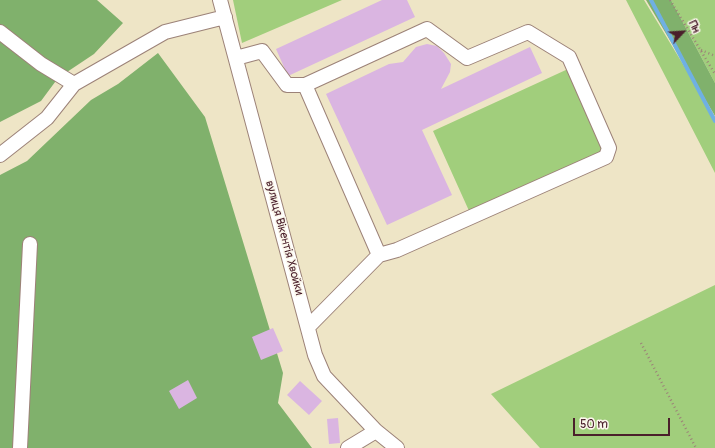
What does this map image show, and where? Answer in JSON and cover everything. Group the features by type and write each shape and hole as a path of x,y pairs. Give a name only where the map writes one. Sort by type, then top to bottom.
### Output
{"street":[{"name":"вулиця Вікентія Хвойки","path":"220,0 315,355 324,376 376,431 397,448"},
{"path":"0,155 47,118 74,84 166,32 225,17"},
{"path":"236,58 262,51 287,85 305,85 427,29 467,58 528,32 569,57 609,148 606,157 397,250 379,255 308,327"},
{"path":"0,32 41,64 74,84"},
{"path":"305,85 379,255"},
{"path":"20,448 30,244"},
{"path":"348,448 376,431"}],"path":[{"path":"670,0 715,74"},
{"path":"701,50 715,56"},
{"path":"641,342 696,448"}],"green space":[{"path":"0,0 97,0 123,23 94,54 58,78 41,101 0,122"},
{"path":"233,0 342,0 242,43"},
{"path":"626,0 644,0 715,117 715,173"},
{"path":"646,0 671,0 715,83 715,116"},
{"path":"671,0 715,0 715,83"},
{"path":"158,53 205,117 283,373 278,403 312,448 0,448 0,175 27,161 91,100 118,84"},
{"path":"568,69 606,151 470,213 433,131"},
{"path":"715,285 715,448 540,448 491,394"}],"building":[{"path":"382,0 407,0 415,17 288,76 276,49"},
{"path":"427,44 437,46 444,53 451,64 450,72 441,89 530,47 542,73 422,130 452,195 387,225 326,94 389,64 403,62 416,47"},
{"path":"273,328 283,351 261,360 252,337"},
{"path":"188,380 197,398 179,409 169,391"},
{"path":"300,381 322,401 309,415 287,395"},
{"path":"338,418 340,443 329,444 327,419"}],"waterway":[{"path":"651,0 715,121"}]}
